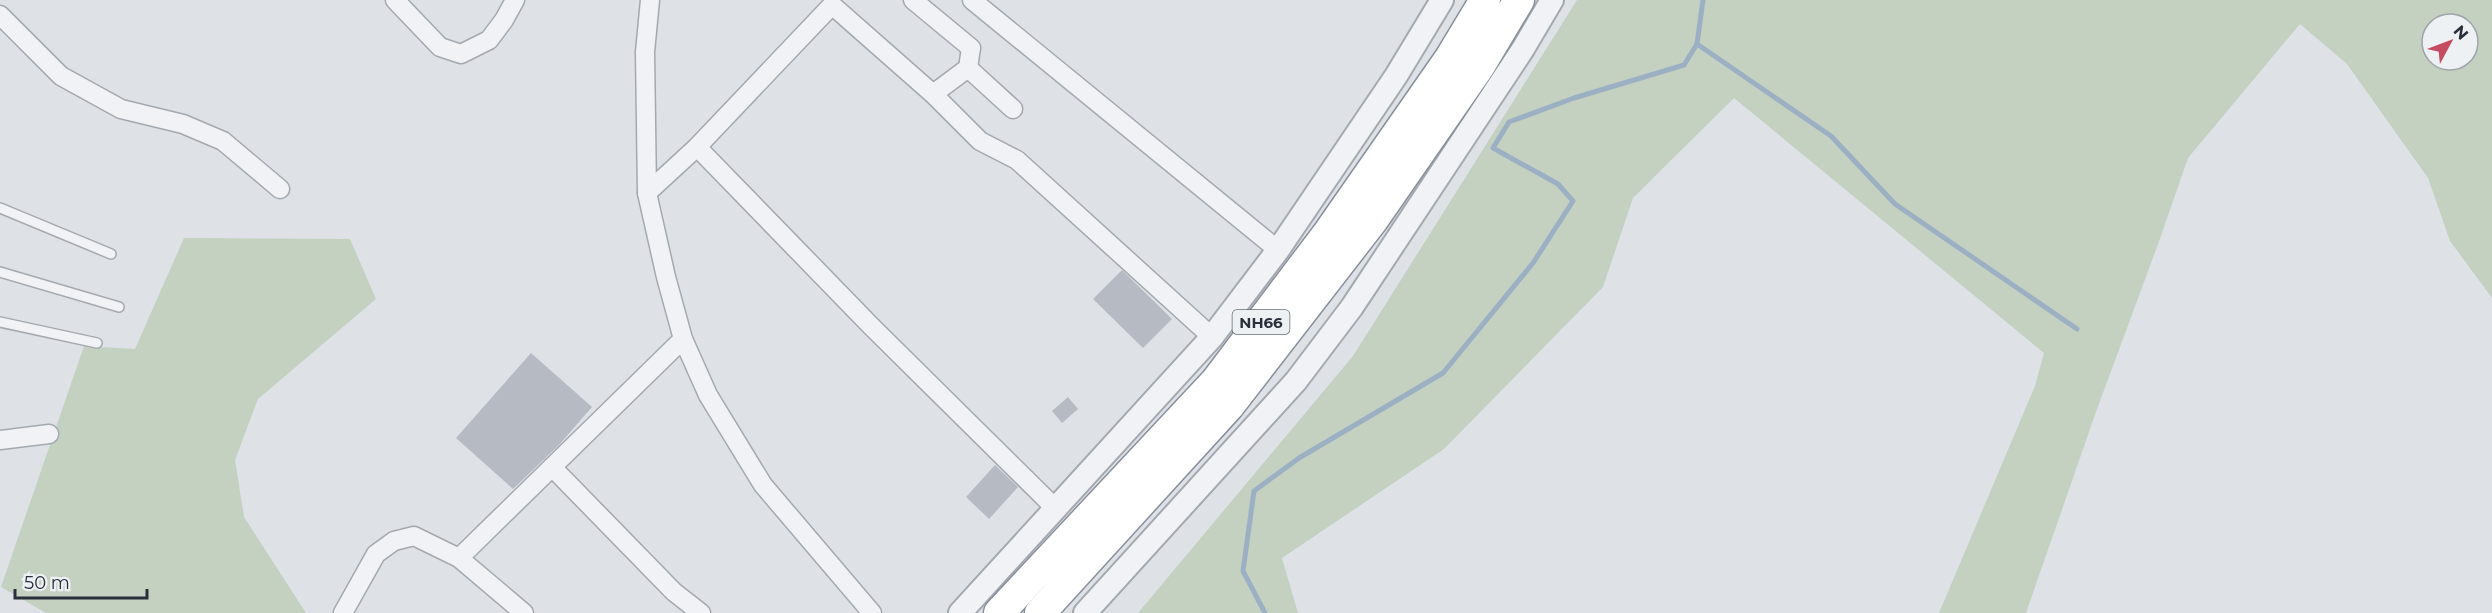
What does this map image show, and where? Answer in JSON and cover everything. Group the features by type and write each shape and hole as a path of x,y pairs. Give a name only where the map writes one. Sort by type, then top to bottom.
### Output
{"highway":[{"name":"NH66","path":"999,613 1216,381 1328,233 1450,58 1485,0"},
{"name":"NH66","path":"1040,613 1229,406 1373,220 1479,67 1519,0"}],"street":[{"path":"395,0 440,47 461,54 489,39 516,0"},
{"path":"650,0 645,52 647,193 682,339 708,395 763,485 872,613"},
{"path":"913,0 970,48 968,68 933,94"},
{"path":"972,0 1278,250"},
{"path":"960,613 1212,337 1278,250 1396,76 1442,0"},
{"path":"1085,613 1296,381 1352,307 1523,49 1552,0"},
{"path":"647,193 697,147 832,5 933,94 980,141 1017,160 1212,337"},
{"path":"0,15 61,76 121,109 183,124 223,141 280,189"},
{"path":"968,68 1013,109"},
{"path":"697,147 871,326 1056,508"},
{"path":"459,558 682,339"},
{"path":"0,440 49,434"},
{"path":"552,467 674,592 700,613"},
{"path":"343,613 376,554 394,541 414,536 459,558 524,613"}],"lane":[{"path":"0,207 111,254"},
{"path":"0,272 119,306"},
{"path":"0,322 97,343"}],"green space":[{"path":"1577,0 2492,0 2492,298 2450,241 2428,178 2347,64 2300,24 2188,158 2026,613 1939,613 2035,386 2044,353 1734,98 1633,198 1603,287 1444,449 1282,558 1298,613 1138,613 1353,356"},
{"path":"184,238 350,239 376,299 258,399 235,460 244,517 306,613 46,613 1,587 84,346 135,349"}],"building":[{"path":"1122,270 1172,319 1143,348 1093,299"},
{"path":"531,353 592,407 559,445 513,489 456,438"},
{"path":"1068,397 1078,409 1062,423 1052,411"},
{"path":"995,465 1018,487 989,519 966,497"}],"waterway":[{"path":"1265,613 1243,571 1254,491 1299,458 1443,373 1533,263 1573,201 1558,184 1493,148 1509,122 1574,98 1684,65 1697,44 1703,0"},
{"path":"1697,44 1831,136 1895,204 2077,329"}]}
